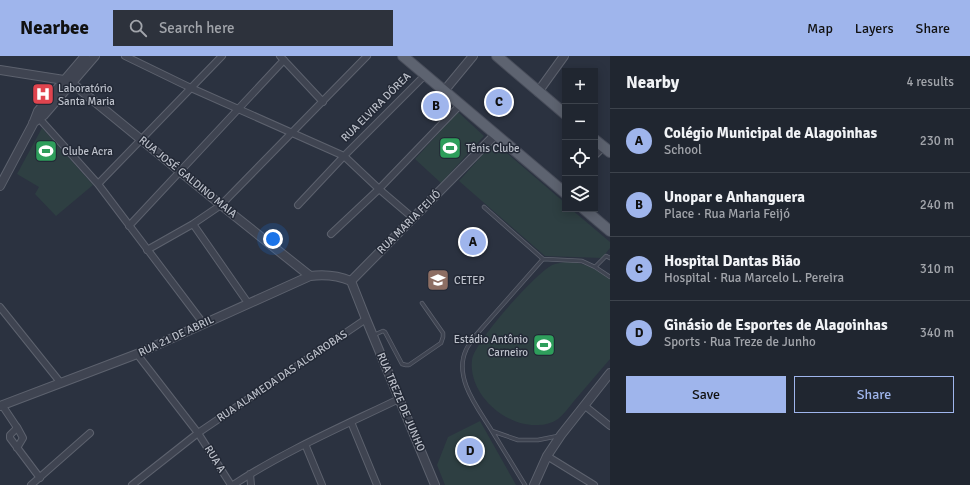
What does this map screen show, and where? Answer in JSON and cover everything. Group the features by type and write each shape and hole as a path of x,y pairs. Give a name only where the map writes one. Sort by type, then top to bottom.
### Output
{"main road":[{"path":"497,56 562,112"},
{"name":"RUA ELVIRA DÓREA","path":"405,57 460,105 562,189"},
{"path":"588,212 610,231"}],"street":[{"path":"0,186 32,124 68,81 85,56"},
{"path":"68,81 95,56"},
{"path":"125,56 191,88 293,132 344,156 378,189 413,218"},
{"path":"98,184 222,56"},
{"path":"147,250 193,224 221,205 367,56"},
{"path":"444,91 473,56"},
{"path":"538,92 564,56"},
{"path":"128,226 238,108 282,58 323,102"},
{"path":"0,70 68,81"},
{"name":"RUA ELVIRA DÓREA","path":"298,205 344,156 425,75"},
{"name":"RUA JOSÉ GALDINO MAIA","path":"68,81 310,276"},
{"path":"331,234 378,189 460,105"},
{"path":"38,117 98,184 128,226 203,323"},
{"name":"RUA MARIA FEIJÓ","path":"351,281 496,134"},
{"path":"193,224 248,303"},
{"name":"RUA 21 DE ABRIL","path":"1,405 137,354 310,276 340,276 351,281"},
{"path":"351,281 366,319"},
{"path":"0,307 60,382"},
{"name":"RUA TREZE DE JUNHO","path":"366,319 435,485"},
{"name":"RUA ALAMEDA DAS ALGAROBAS","path":"132,485 198,433 366,319"},
{"name":"RUA A","path":"137,354 198,433 232,485"},
{"path":"534,485 547,456 561,435 610,373"},
{"path":"232,485 305,444 400,399"},
{"path":"1,405 23,438 17,448"},
{"path":"585,406 610,426"},
{"path":"351,422 377,485"},
{"path":"16,427 9,436 40,478"},
{"path":"31,485 90,433"},
{"path":"305,444 322,485"},
{"path":"547,456 594,485"},
{"path":"250,474 251,485"}],"lane":[{"path":"484,207 543,259 582,261 609,276"},
{"path":"595,267 606,256 610,258"},
{"path":"525,485 471,397 464,380 463,369 466,350 475,336 543,259"},
{"path":"373,336 383,331 385,332 402,364 410,364 441,343 443,337 443,334 422,303"},
{"path":"492,431 518,440 538,440 561,435"}],"shaded area":[{"name":"Tênis Clube","path":"458,112 484,136 441,183 415,159"},
{"name":"Clube Acra","path":"42,128 93,185 56,216 35,194 39,187 17,174"},
{"path":"494,142 562,200 562,212 575,212 610,242 610,248 602,258 545,256 459,181"},
{"name":"Estádio Antônio Carneiro","path":"566,262 578,263 590,267 610,279 610,359 558,419 543,425 526,424 513,420 502,414 491,406 482,396 472,373 472,360 482,339 530,284 549,267"},
{"path":"480,421 516,485 445,485 437,465 448,437"}],"place":[{"name":"Laboratório Santa Maria","path":"43,94"},
{"name":"Hospital Dantas Bião","path":"499,102"},
{"name":"Unopar e Anhanguera","path":"436,106"},
{"name":"Tênis Clube","path":"450,148"},
{"name":"Clube Acra","path":"46,151"},
{"name":"Colégio Municipal de Alagoinhas","path":"473,242"},
{"name":"CETEP","path":"438,280"},
{"name":"Estádio Antônio Carneiro","path":"544,345"},
{"name":"Ginásio de Esportes de Alagoinhas","path":"470,451"}]}
